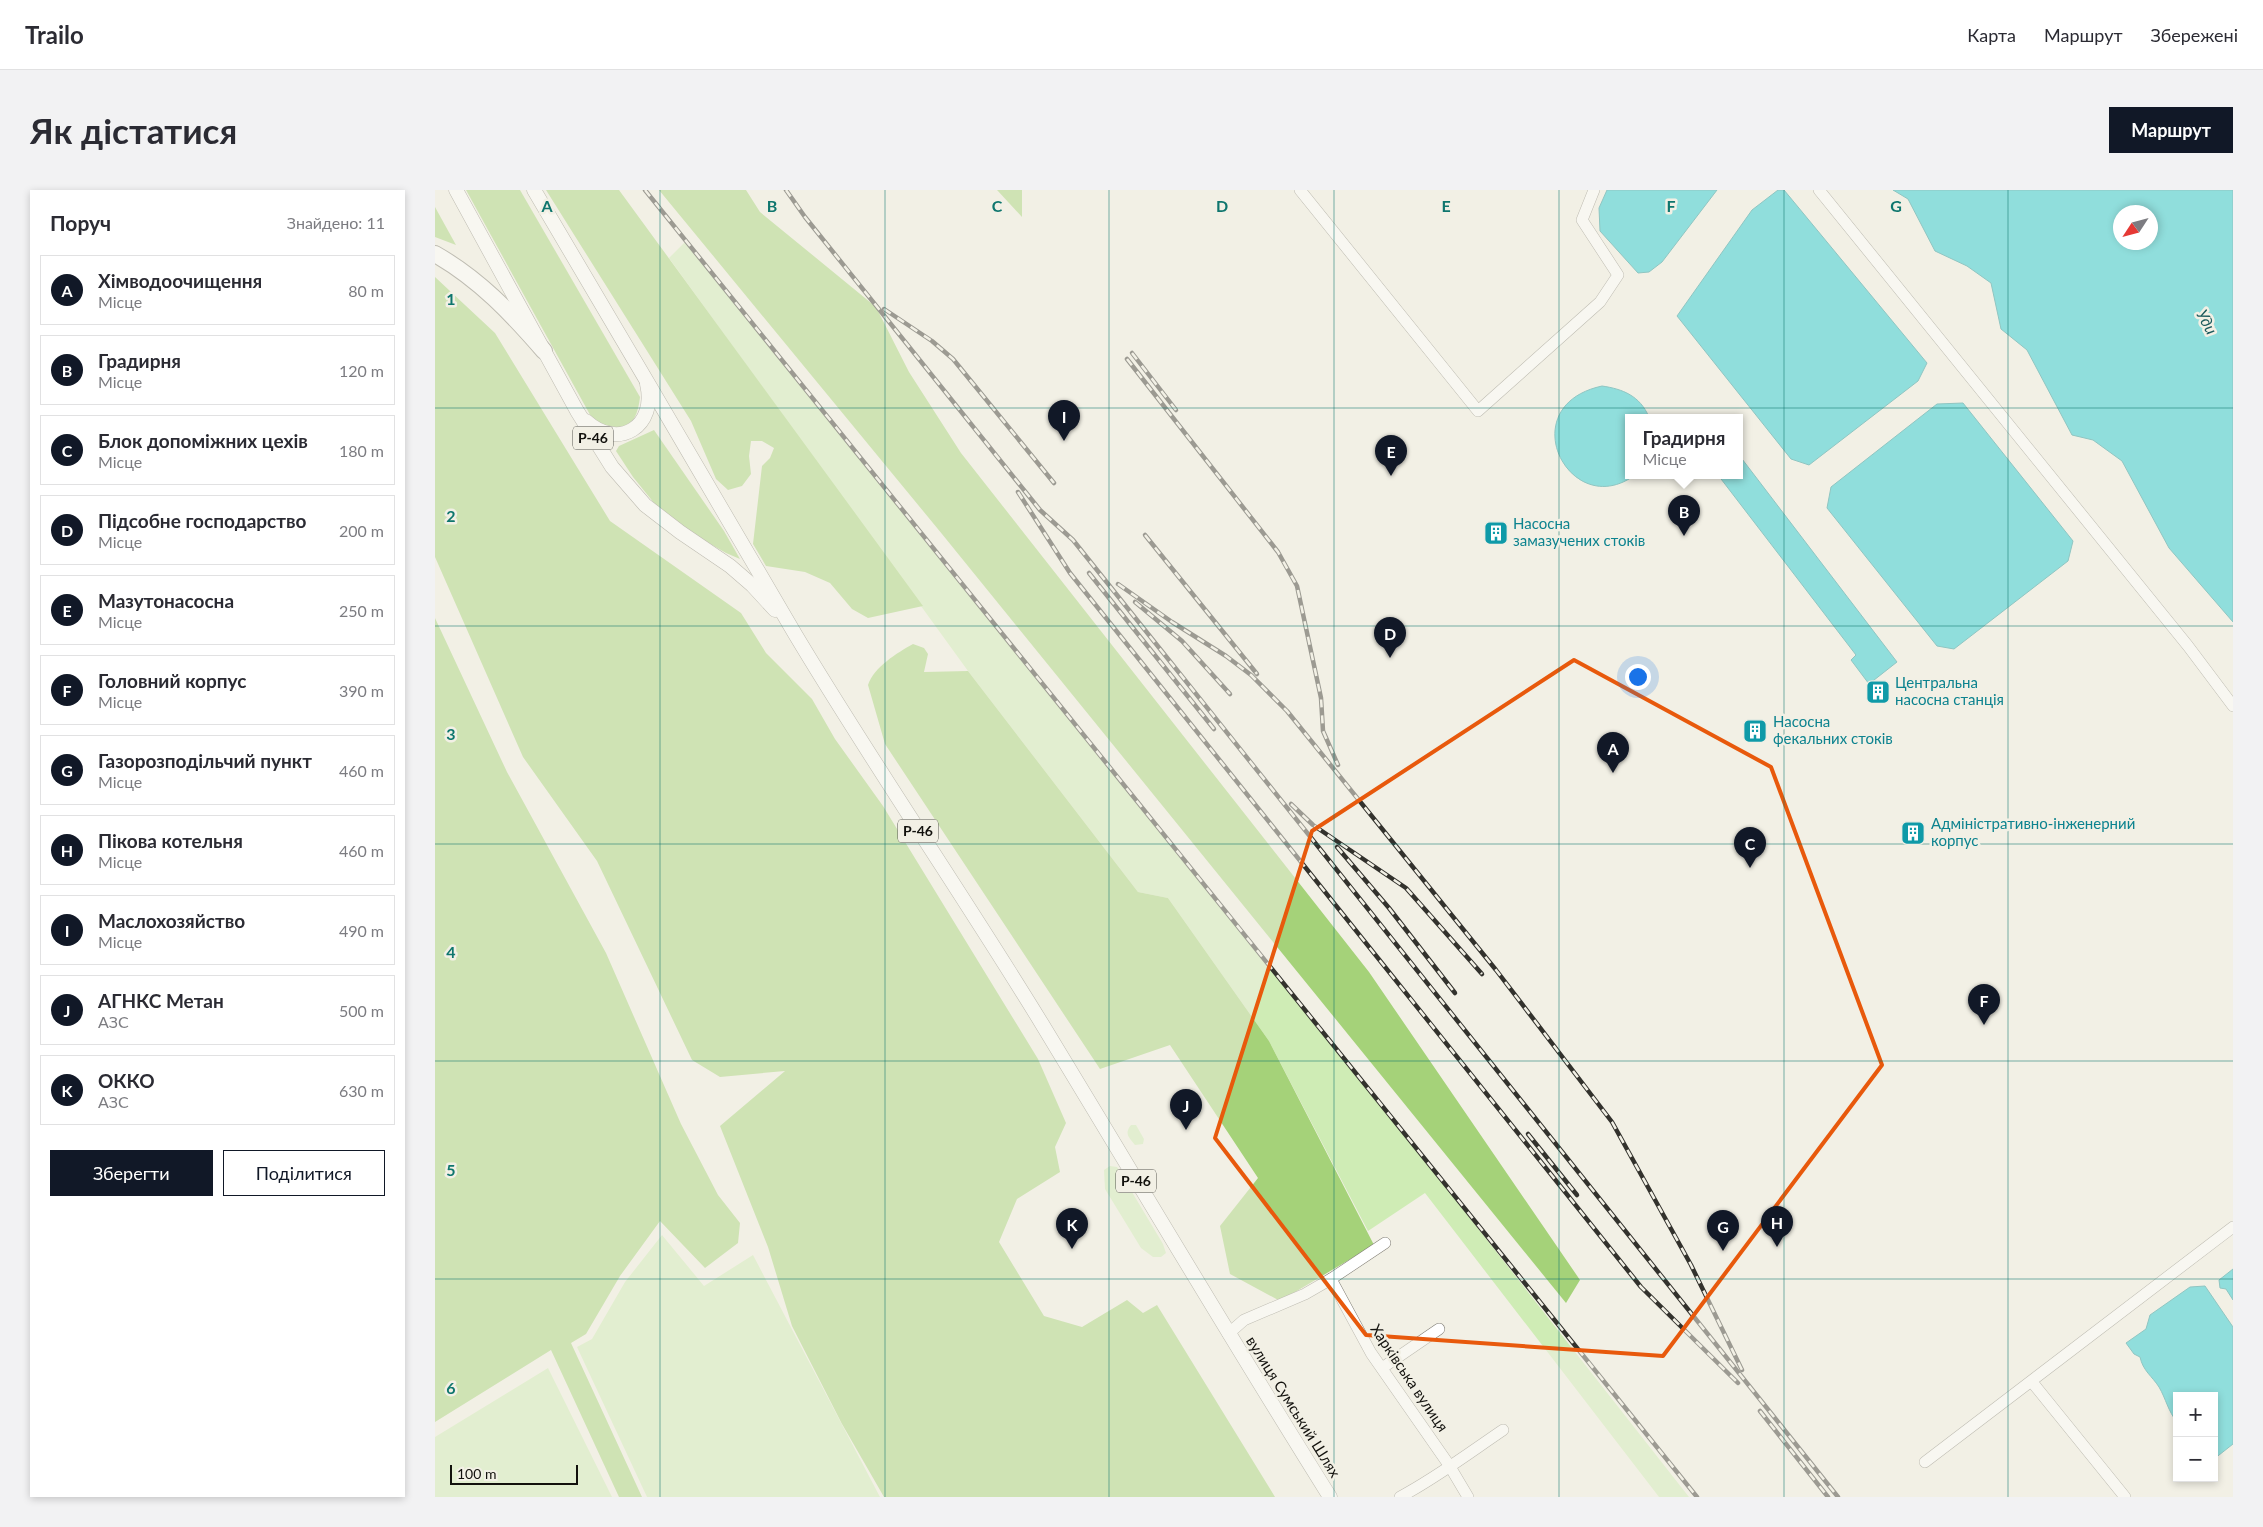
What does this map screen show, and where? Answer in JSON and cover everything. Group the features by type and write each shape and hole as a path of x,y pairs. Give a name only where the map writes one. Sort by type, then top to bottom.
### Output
{"highway":[{"path":"435,254 466,274 496,298 544,351"}],"main road":[{"name":"Р-46","path":"456,190 577,411 612,467 635,496 666,522 741,575 795,633"},
{"name":"Р-46","path":"534,190 795,633 881,775 982,928 1034,1011 1228,1334"},
{"path":"577,411 592,427 608,434 617,435 634,428 645,416 649,400 647,384 641,369"},
{"name":"вулиця Сумський Шлях","path":"1228,1334 1330,1497"}],"street":[{"path":"1300,190 1478,411 1600,302 1618,275 1581,220 1594,190"},
{"path":"1819,190 2188,646 2233,706"},
{"path":"1925,1462 2233,1227"},
{"path":"1228,1334 1244,1320 1305,1294 1385,1243"},
{"name":"Харківська вулиця","path":"1331,1279 1371,1354 1449,1465 1468,1497"},
{"path":"1382,1368 1439,1329"},
{"path":"2032,1382 2125,1497"},
{"path":"1400,1497 1432,1480 1449,1465 1503,1430"}],"highlighted area":[{"path":"1574,660 1771,767 1882,1065 1663,1356 1366,1335 1215,1138 1312,831"}],"green space":[{"path":"466,190 520,190 640,397 635,418 620,432 594,422"},
{"path":"546,190 619,190 923,606 868,618 852,609 830,583 805,572 766,566 753,544 762,466 770,458 774,448 762,441 751,441 749,456 751,474 742,486 728,490 716,479 691,421"},
{"path":"659,190 746,190 760,212 876,307 909,372 961,453 1369,972 1580,1280 1566,1303 942,534"},
{"path":"997,190 1022,190 1022,217"},
{"path":"435,207 456,245 435,237"},
{"path":"686,241 1385,1110 1689,1497 1659,1497 1425,1193 1368,1231 1269,1041 1168,898 1138,892 968,671 669,258"},
{"path":"435,277 495,333 610,521 741,613 766,653 812,699 835,739 883,806 1038,1059 1066,1123 1055,1147 1060,1172 1017,1199 999,1242 1044,1316 1082,1327 1127,1300 1143,1313 1157,1305 1275,1497 884,1497 842,1424 792,1326 768,1247 720,1126 785,1071 720,1077 692,1060 597,861 523,757 435,557"},
{"path":"654,430 724,531 740,559 667,519 633,477 616,451 619,446"},
{"path":"435,618 507,772 606,953 681,1124 718,1195 740,1223 738,1243 705,1268 660,1221 620,1276 586,1334 571,1343 642,1497 619,1497 551,1350 435,1422"},
{"path":"913,644 924,648 928,654 924,672 968,671 1138,892 1168,898 1269,1041 1374,1245 1280,1301 1230,1274 1220,1226 1258,1178 1170,1045 1100,1069 885,744 868,685 875,672 881,666"},
{"path":"1131,1125 1136,1125 1144,1139 1143,1144 1135,1145 1129,1138 1128,1131"},
{"path":"1110,1166 1117,1167 1163,1244 1166,1253 1161,1257 1153,1257 1141,1248 1105,1189 1104,1170"},
{"path":"662,1235 704,1286 753,1255 880,1497 647,1497 577,1347 592,1339 625,1282"},
{"path":"548,1368 612,1497 435,1497 435,1437"}],"water":[{"path":"1607,190 1717,190 1662,262 1649,272 1638,273 1600,231 1599,208"},
{"path":"1778,190 1784,190 1927,363 1918,381 1809,465 1791,459 1677,316 1752,210"},
{"name":"Уди","path":"1893,190 2233,190 2233,622 2169,548 2122,461 2093,440 2072,435 2027,350 2001,329 1991,283 1967,266 1935,251 1908,199"},
{"path":"1602,386 1617,389 1630,395 1645,410 1647,414 1625,414 1626,479 1611,486 1589,484 1572,473 1560,456 1555,436 1559,415 1574,398"},
{"path":"1963,403 2073,541 2068,561 1954,649 1937,646 1827,508 1831,487 1937,404"},
{"path":"1743,460 1897,662 1869,684 1851,660 1856,655 1721,479 1743,479"},
{"path":"2233,1269 2233,1300 2226,1289 2220,1288 2219,1280"},
{"path":"2205,1286 2233,1327 2233,1444 2218,1456 2218,1392 2173,1392 2173,1417 2159,1387 2145,1370 2140,1357 2134,1354 2126,1343 2146,1329 2150,1315 2190,1287"}],"railway":[{"path":"645,190 1697,1497"},
{"path":"786,190 805,217 1040,510 1073,540 1838,1497"},
{"path":"884,309 932,341 953,359 1054,483"},
{"path":"1132,353 1176,410"},
{"path":"1127,359 1278,552 1297,586 1321,698 1323,731 1338,765"},
{"path":"1018,492 1070,573 1641,1287 1738,1383"},
{"path":"1145,535 1257,674"},
{"path":"1089,573 1214,729"},
{"path":"1118,584 1172,622 1226,656 1251,675 1287,711 1496,970 1612,1122 1691,1265 1742,1370"},
{"path":"1135,602 1182,641 1230,694"},
{"path":"1291,804 1313,825 1406,888 1482,974"},
{"path":"1337,847 1389,908 1455,993"},
{"path":"1528,1134 1577,1195"},
{"path":"1760,1411 1828,1497"}],"place":[{"name":"Маслохозяйство","path":"1064,441"},
{"name":"Мазутонасосна","path":"1391,476"},
{"name":"Насосна замазучених стоків","path":"1496,533"},
{"name":"Градирня","path":"1684,536"},
{"name":"Підсобне господарство","path":"1390,658"},
{"name":"Центральна насосна станція","path":"1878,692"},
{"name":"Насосна фекальних стоків","path":"1755,731"},
{"name":"Хімводоочищення","path":"1613,773"},
{"name":"Адміністративно-інженерний корпус","path":"1913,833"},
{"name":"Блок допоміжних цехів","path":"1750,868"},
{"name":"Головний корпус","path":"1984,1025"},
{"name":"АГНКС Метан","path":"1186,1130"},
{"name":"Пікова котельня","path":"1777,1247"},
{"name":"ОККО","path":"1072,1249"},
{"name":"Газорозподільчий пункт","path":"1723,1251"}]}
